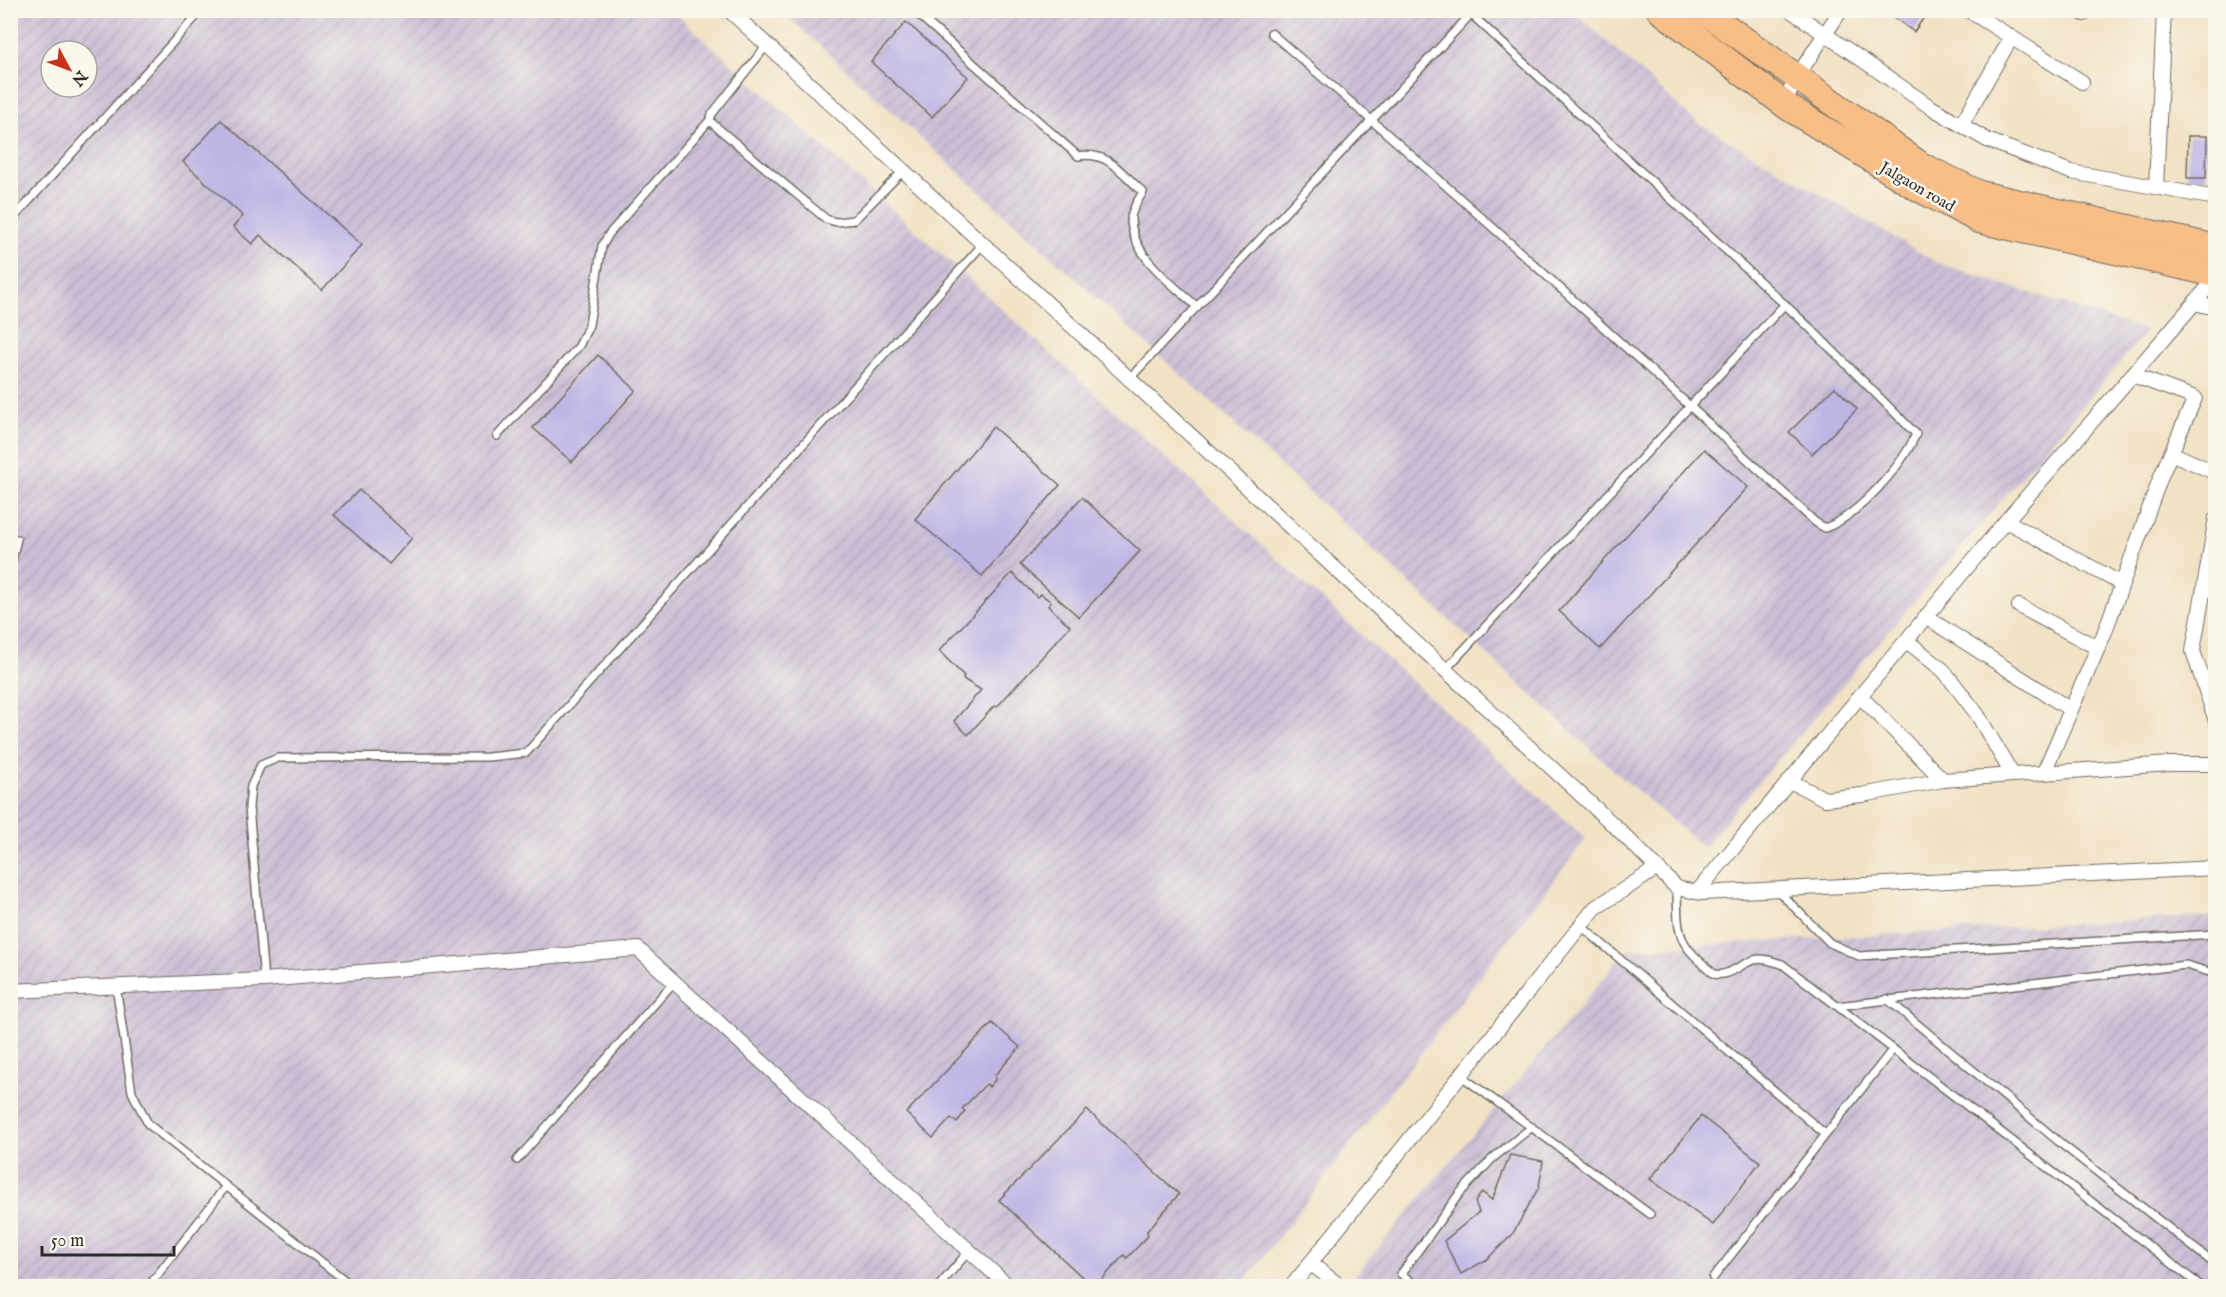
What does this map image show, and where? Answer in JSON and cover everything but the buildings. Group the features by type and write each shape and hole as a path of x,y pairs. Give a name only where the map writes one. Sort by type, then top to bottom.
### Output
{"highway":[{"name":"Jalgaon road","path":"1660,10 1785,105 1918,188 1979,220 2216,276"},
{"name":"Jalgaon road","path":"1702,10 1922,166 1980,194 2216,248"}],"street":[{"path":"729,10 1446,669 1619,830 1677,888 1697,892 1777,890 2216,868"},
{"path":"1790,10 1961,125 1987,140 2071,172 2216,198"},
{"path":"1785,105 1796,78 1841,10"},
{"path":"1968,10 2082,82"},
{"path":"2156,187 2164,10"},
{"path":"1961,125 2011,38"},
{"path":"1697,892 2006,521 2216,276"},
{"path":"2194,303 2216,308"},
{"path":"2044,772 2098,648 2171,453 2195,398 2133,375"},
{"path":"2171,453 2216,473"},
{"path":"2216,518 2193,651 2216,721"},
{"path":"2006,521 2122,584"},
{"path":"2019,606 2098,648"},
{"path":"1926,617 2071,710"},
{"path":"1906,641 1951,680 1977,714 2012,774"},
{"path":"1860,696 1943,780"},
{"path":"1790,781 1825,799 1862,795 1943,780 2044,772 2216,764"},
{"path":"1292,1287 1595,908 1656,869"},
{"path":"10,991 264,980 638,949 1008,1287"},
{"path":"1310,1263 1340,1287"}],"lane":[{"path":"913,10 1078,156 1093,154 1105,158 1143,192 1131,216 1135,240 1151,264 1197,307"},
{"path":"10,222 198,12"},
{"path":"1131,378 1372,119 1472,12 1785,304 1916,434 1908,452 1887,477 1841,522 1825,528 1815,522 1690,405 1372,119 1271,33"},
{"path":"496,436 579,346 587,334 598,260 609,234 710,120 767,45"},
{"path":"710,120 826,219 836,222 854,220 904,170"},
{"path":"264,980 249,807 251,786 261,765 278,758 488,757 526,753 984,243"},
{"path":"1446,669 1785,304"},
{"path":"10,568 17,539"},
{"path":"1677,888 1678,929 1681,942 1714,974 1721,975 1754,960 1782,964 2201,1287"},
{"path":"1777,890 1830,943 1859,956 2216,934"},
{"path":"1581,925 1825,1134"},
{"path":"1837,1006 2186,965 2216,974"},
{"path":"517,1160 675,982"},
{"path":"116,986 132,1092 148,1124 352,1287"},
{"path":"1887,999 2064,1146 2216,1265"},
{"path":"1713,1278 1893,1049"},
{"path":"1460,1075 1650,1214"},
{"path":"1417,1287 1401,1274 1459,1194 1493,1158 1532,1127"},
{"path":"149,1287 226,1186"},
{"path":"939,1287 969,1251"}],"shaded area":[{"path":"10,11 673,11 1586,839 1241,1286 11,1286"},
{"path":"782,11 1573,11 1695,121 1938,263 2147,331 1703,847 1629,784"},
{"path":"2215,916 2215,1286 1369,1286 1355,1276 1628,949"}]}
